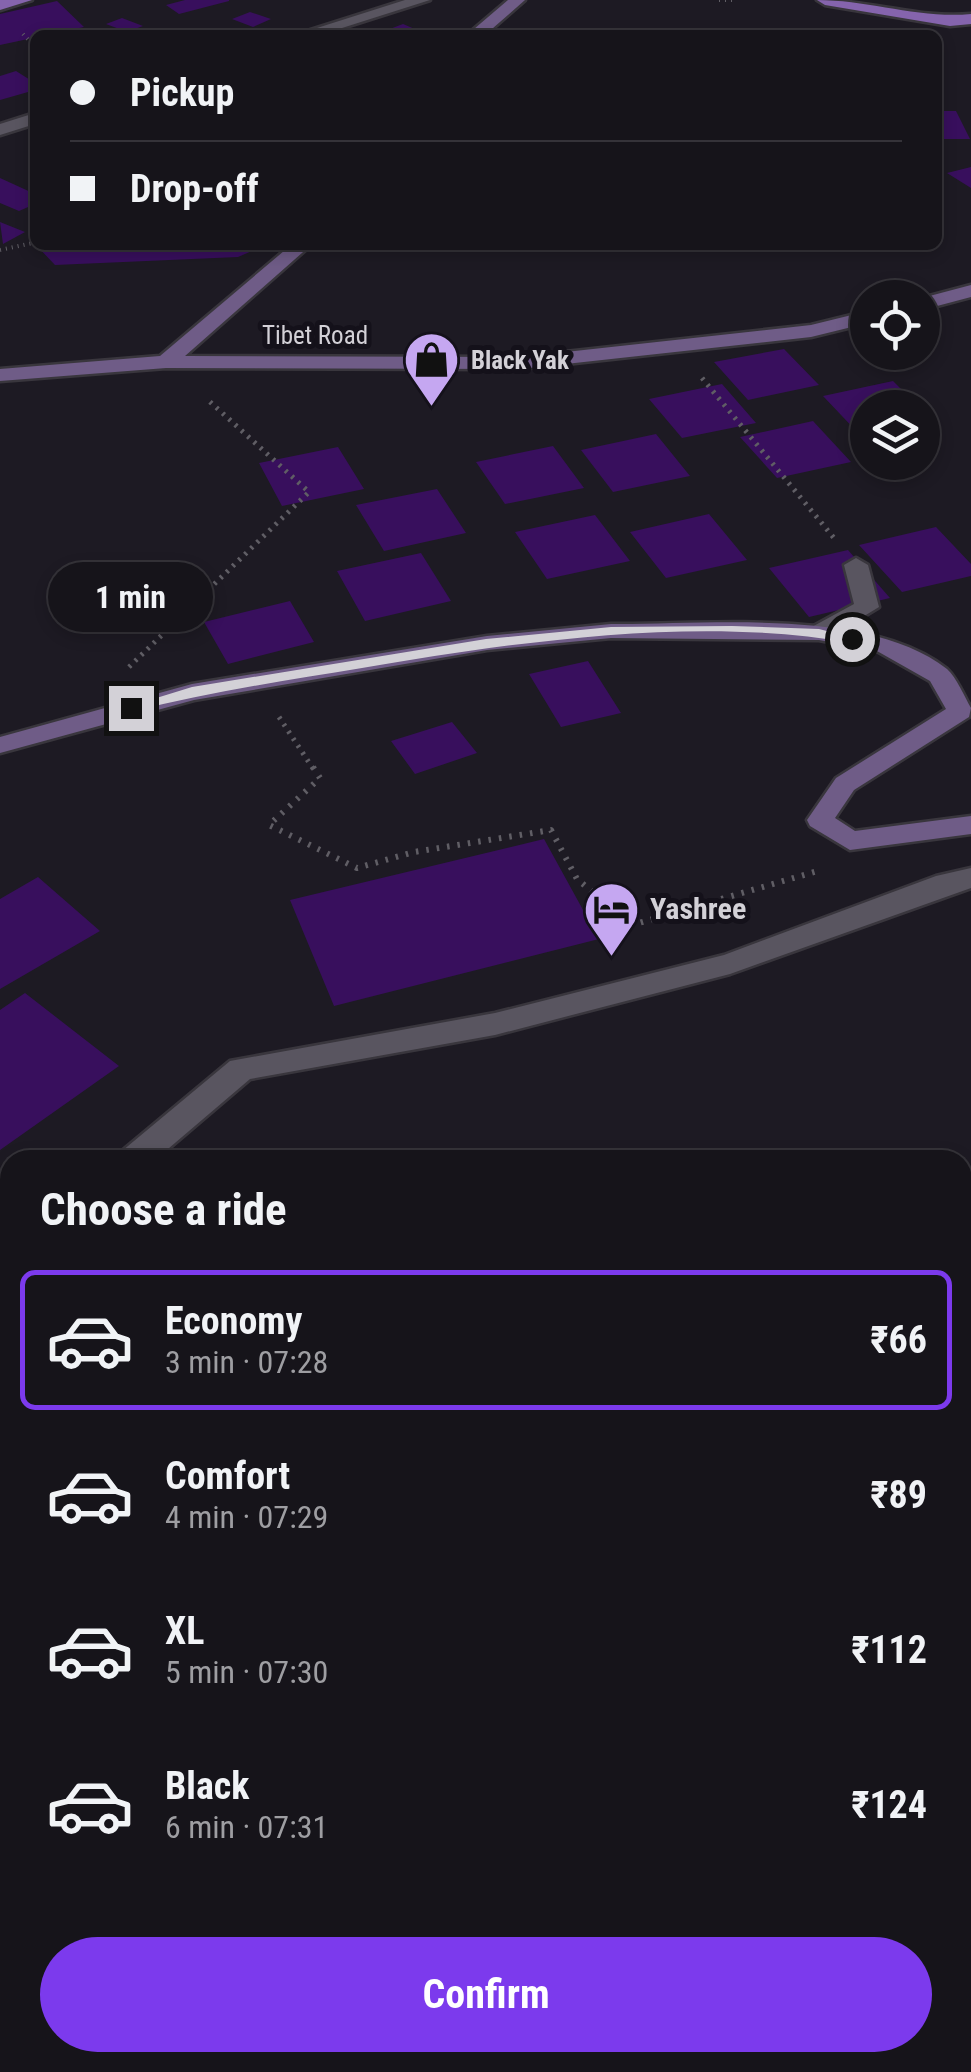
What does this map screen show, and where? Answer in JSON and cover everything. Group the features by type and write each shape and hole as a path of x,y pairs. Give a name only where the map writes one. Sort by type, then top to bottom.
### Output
{"main road":[{"path":"0,6 24,0"},
{"path":"825,0 950,21 971,19"}],"street":[{"path":"319,30 422,0"},
{"path":"481,30 517,0"},
{"path":"0,130 30,120"},
{"path":"166,362 296,250"},
{"path":"940,300 971,292"},
{"name":"Tibet Road","path":"0,376 166,362 520,362 811,331 850,321"},
{"path":"819,633 866,606 856,565"},
{"path":"0,745 192,692 486,643 611,630 819,633 884,646 940,676 960,711 845,784 820,820 850,841 971,825"},
{"path":"145,1150 241,1069 495,1024 730,964 946,883 971,878"}],"path":[{"path":"719,0 733,2"},
{"path":"0,250 30,243"},
{"path":"676,346 856,565"},
{"path":"71,724 309,492 166,362"},
{"path":"277,715 320,778 269,826 357,868 414,852 551,830 577,879 632,924 839,865"}],"building":[{"path":"185,0 229,1 179,14 166,5"},
{"path":"57,1 84,27 30,30 30,39 0,45 0,14"},
{"path":"250,12 271,19 253,27 232,19"},
{"path":"122,18 143,26 122,30 106,24"},
{"path":"403,24 417,30 387,30"},
{"path":"16,71 30,80 30,91 0,100 0,76"},
{"path":"942,111 956,111 970,139 942,139"},
{"path":"971,167 971,188 947,173"},
{"path":"0,178 30,192 30,206 19,211 0,203"},
{"path":"0,222 25,232 3,244"},
{"path":"41,250 254,250 238,257 55,265"},
{"path":"784,349 819,385 748,400 714,362"},
{"path":"893,381 902,390 851,390"},
{"path":"722,384 756,423 682,438 649,399"},
{"path":"850,390 850,424 823,396"},
{"path":"813,421 850,462 777,478 740,437"},
{"path":"656,434 690,476 613,492 581,450"},
{"path":"553,446 584,488 505,504 476,462"},
{"path":"338,447 364,489 282,506 259,463"},
{"path":"437,489 466,533 384,551 356,505"},
{"path":"709,514 747,560 666,578 630,532"},
{"path":"595,515 630,561 547,579 515,532"},
{"path":"936,527 971,564 971,576 902,592 859,545"},
{"path":"848,550 890,598 809,617 769,568"},
{"path":"421,553 451,601 365,621 337,571"},
{"path":"290,601 314,642 228,664 204,622"},
{"path":"588,661 621,713 561,727 529,674"},
{"path":"452,722 477,753 415,774 391,741"},
{"path":"544,839 599,939 334,1006 290,900"},
{"path":"38,877 100,931 0,989 0,899"},
{"path":"25,993 119,1066 0,1150 0,1010"}],"place":[{"name":"Black Yak","path":"432,409"},
{"name":"Yashree","path":"611,958"}],"route":[{"path":"131,708 192,692 486,643 611,630 819,633 852,639"}]}
